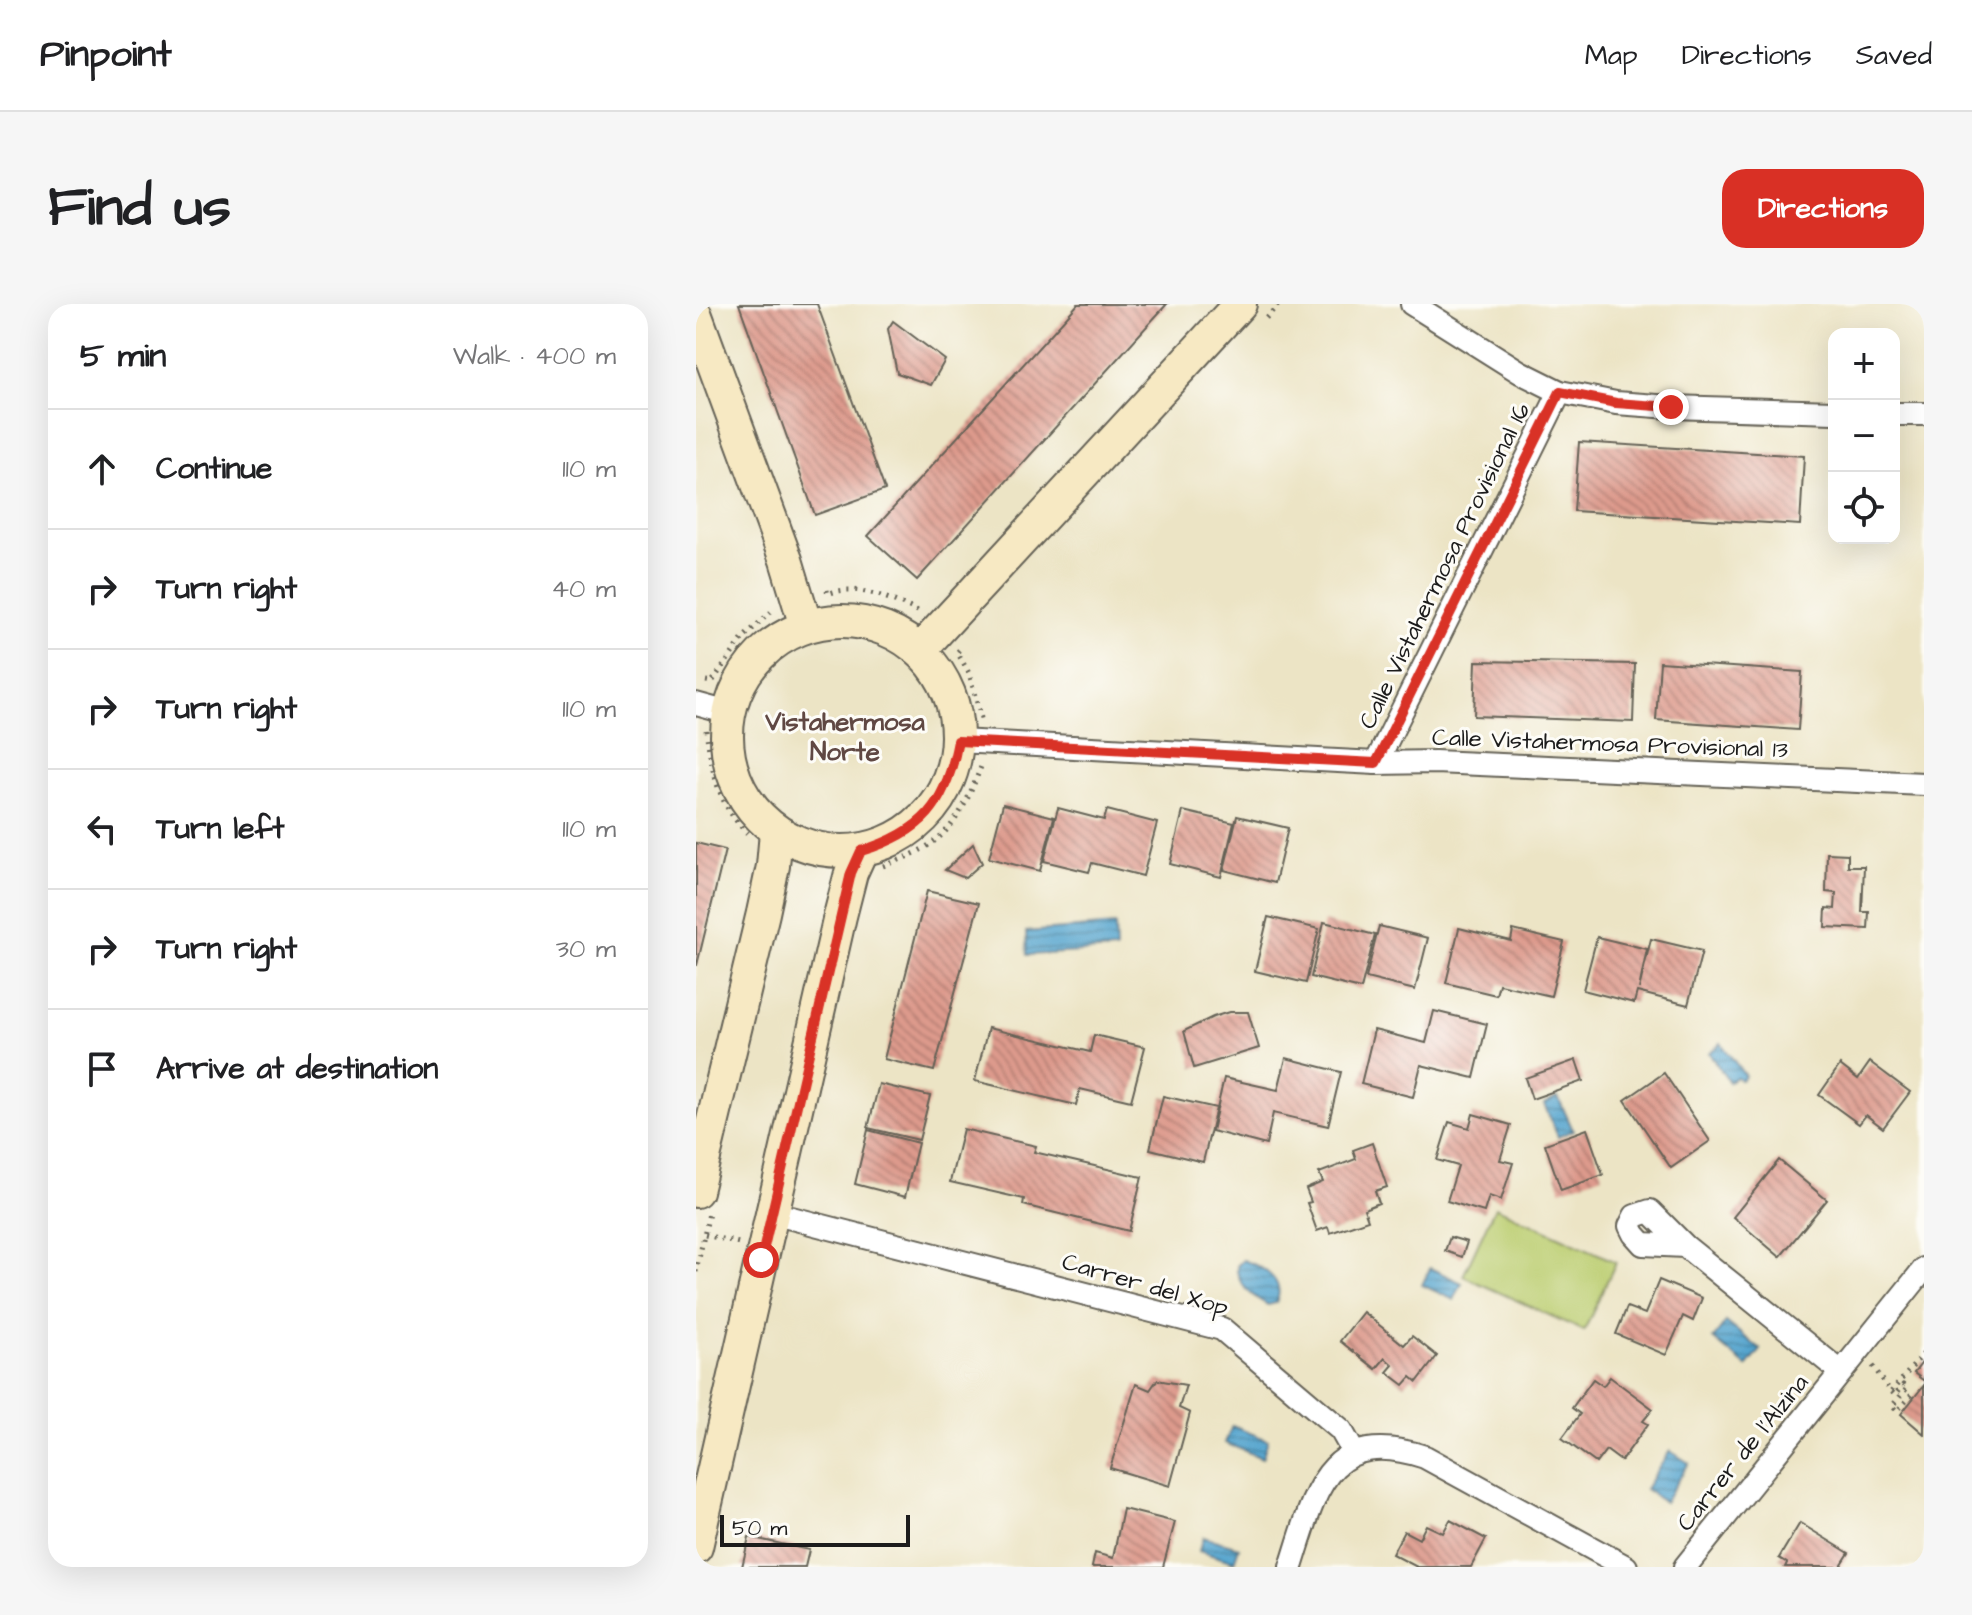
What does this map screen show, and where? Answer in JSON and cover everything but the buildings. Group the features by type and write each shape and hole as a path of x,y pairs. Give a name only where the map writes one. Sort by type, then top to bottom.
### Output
{"street":[{"path":"920,650 1240,304"},
{"path":"1412,304 1520,372 1560,392 1616,403 1828,412"},
{"path":"696,316 786,560 806,626"},
{"name":"Calle Vistahermosa Provisional 16","path":"1376,763 1560,392"},
{"path":"1900,414 1924,414"},
{"path":"836,620 866,622 895,632 920,650 942,676 955,708 958,741 952,772 938,801 917,824 891,842 861,851 816,850 776,832 751,809 734,780 726,747 729,713 738,685 755,659 779,639 806,626 836,620"},
{"path":"696,704 729,713"},
{"name":"Calle Vistahermosa Provisional 13","path":"958,741 1376,763 1451,763 1924,784"},
{"path":"696,1191 763,913 773,866 776,832"},
{"path":"696,1547 840,916 851,873 861,851"},
{"name":"Carrer del Xop","path":"772,1213 1222,1329 1341,1430 1354,1453"},
{"name":"Carrer de l'Alzina","path":"1685,1246 1841,1372"},
{"name":"Carrer de l'Alzina","path":"1685,1567 1924,1269"},
{"path":"1291,1567 1312,1502 1325,1476 1354,1453 1398,1448 1425,1457 1626,1567"}],"path":[{"path":"705,1235 748,1245"},
{"path":"1857,1352 1878,1370 1895,1395 1903,1385 1907,1388 1892,1406 1897,1411 1916,1392 1902,1380"},
{"path":"1891,1392 1924,1353"}],"green space":[{"path":"1495,1207 1616,1262 1584,1331 1463,1276"}],"water":[{"path":"1115,925 1116,950 1027,955 1026,932"},
{"path":"1721,1043 1745,1076 1741,1080 1736,1077 1729,1082 1709,1053"},
{"path":"1558,1097 1573,1130 1558,1137 1544,1104"},
{"path":"1243,1260 1264,1270 1275,1281 1278,1287 1276,1303 1268,1305 1242,1285 1237,1266"},
{"path":"1430,1268 1462,1283 1454,1300 1422,1285"},
{"path":"1726,1322 1761,1350 1747,1367 1713,1339"},
{"path":"1232,1426 1268,1440 1262,1458 1225,1443"},
{"path":"1670,1451 1689,1463 1664,1502 1645,1489"},
{"path":"1203,1537 1239,1547 1234,1562 1199,1551"}],"district":[{"name":"Vistahermosa Norte","path":"845,737"}],"route":[{"path":"761,1260 851,873 861,851 891,842 917,824 938,801 952,772 958,741 1376,763 1560,392 1616,403 1671,407"}]}
